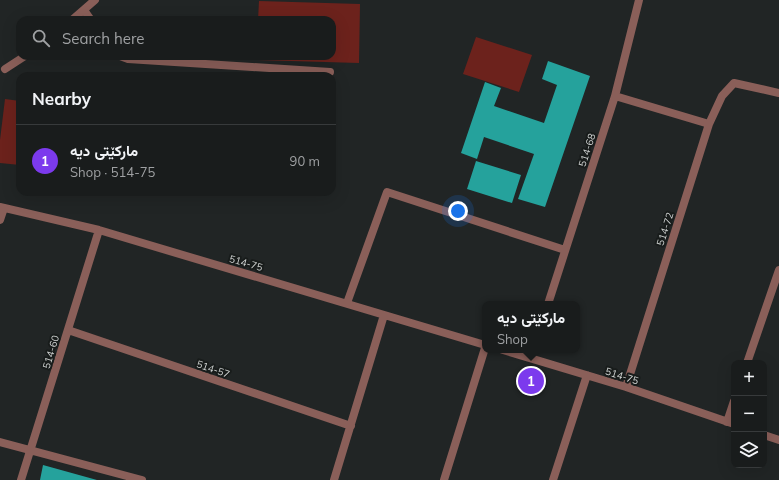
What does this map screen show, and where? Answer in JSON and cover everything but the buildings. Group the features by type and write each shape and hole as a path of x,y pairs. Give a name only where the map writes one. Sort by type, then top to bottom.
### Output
{"street":[{"path":"77,16 95,0"},
{"name":"514-68","path":"549,301 615,96 639,0"},
{"path":"84,10 88,16"},
{"path":"5,69 19,60"},
{"path":"128,60 330,72"},
{"name":"514-72","path":"626,387 709,124 722,96 734,83 779,94"},
{"path":"615,96 709,124"},
{"path":"347,304 387,192 565,250"},
{"path":"0,220 2,208"},
{"name":"514-75","path":"2,208 99,230 482,345"},
{"name":"514-60","path":"21,480 99,230"},
{"path":"748,360 779,270"},
{"path":"334,480 384,315"},
{"name":"514-57","path":"68,330 351,426"},
{"path":"444,480 483,353"},
{"name":"514-75","path":"532,354 587,375 730,423"},
{"path":"553,480 587,375"},
{"path":"767,436 779,440"},
{"path":"0,442 142,480"}],"shaded area":[{"path":"259,1 360,4 359,63 257,60 336,60 336,16 258,16"},
{"path":"476,37 532,55 519,92 463,74"},
{"path":"5,99 16,100 16,165 0,163 0,140"}],"place":[{"name":"مارکێتی دیە","path":"531,381"}]}
